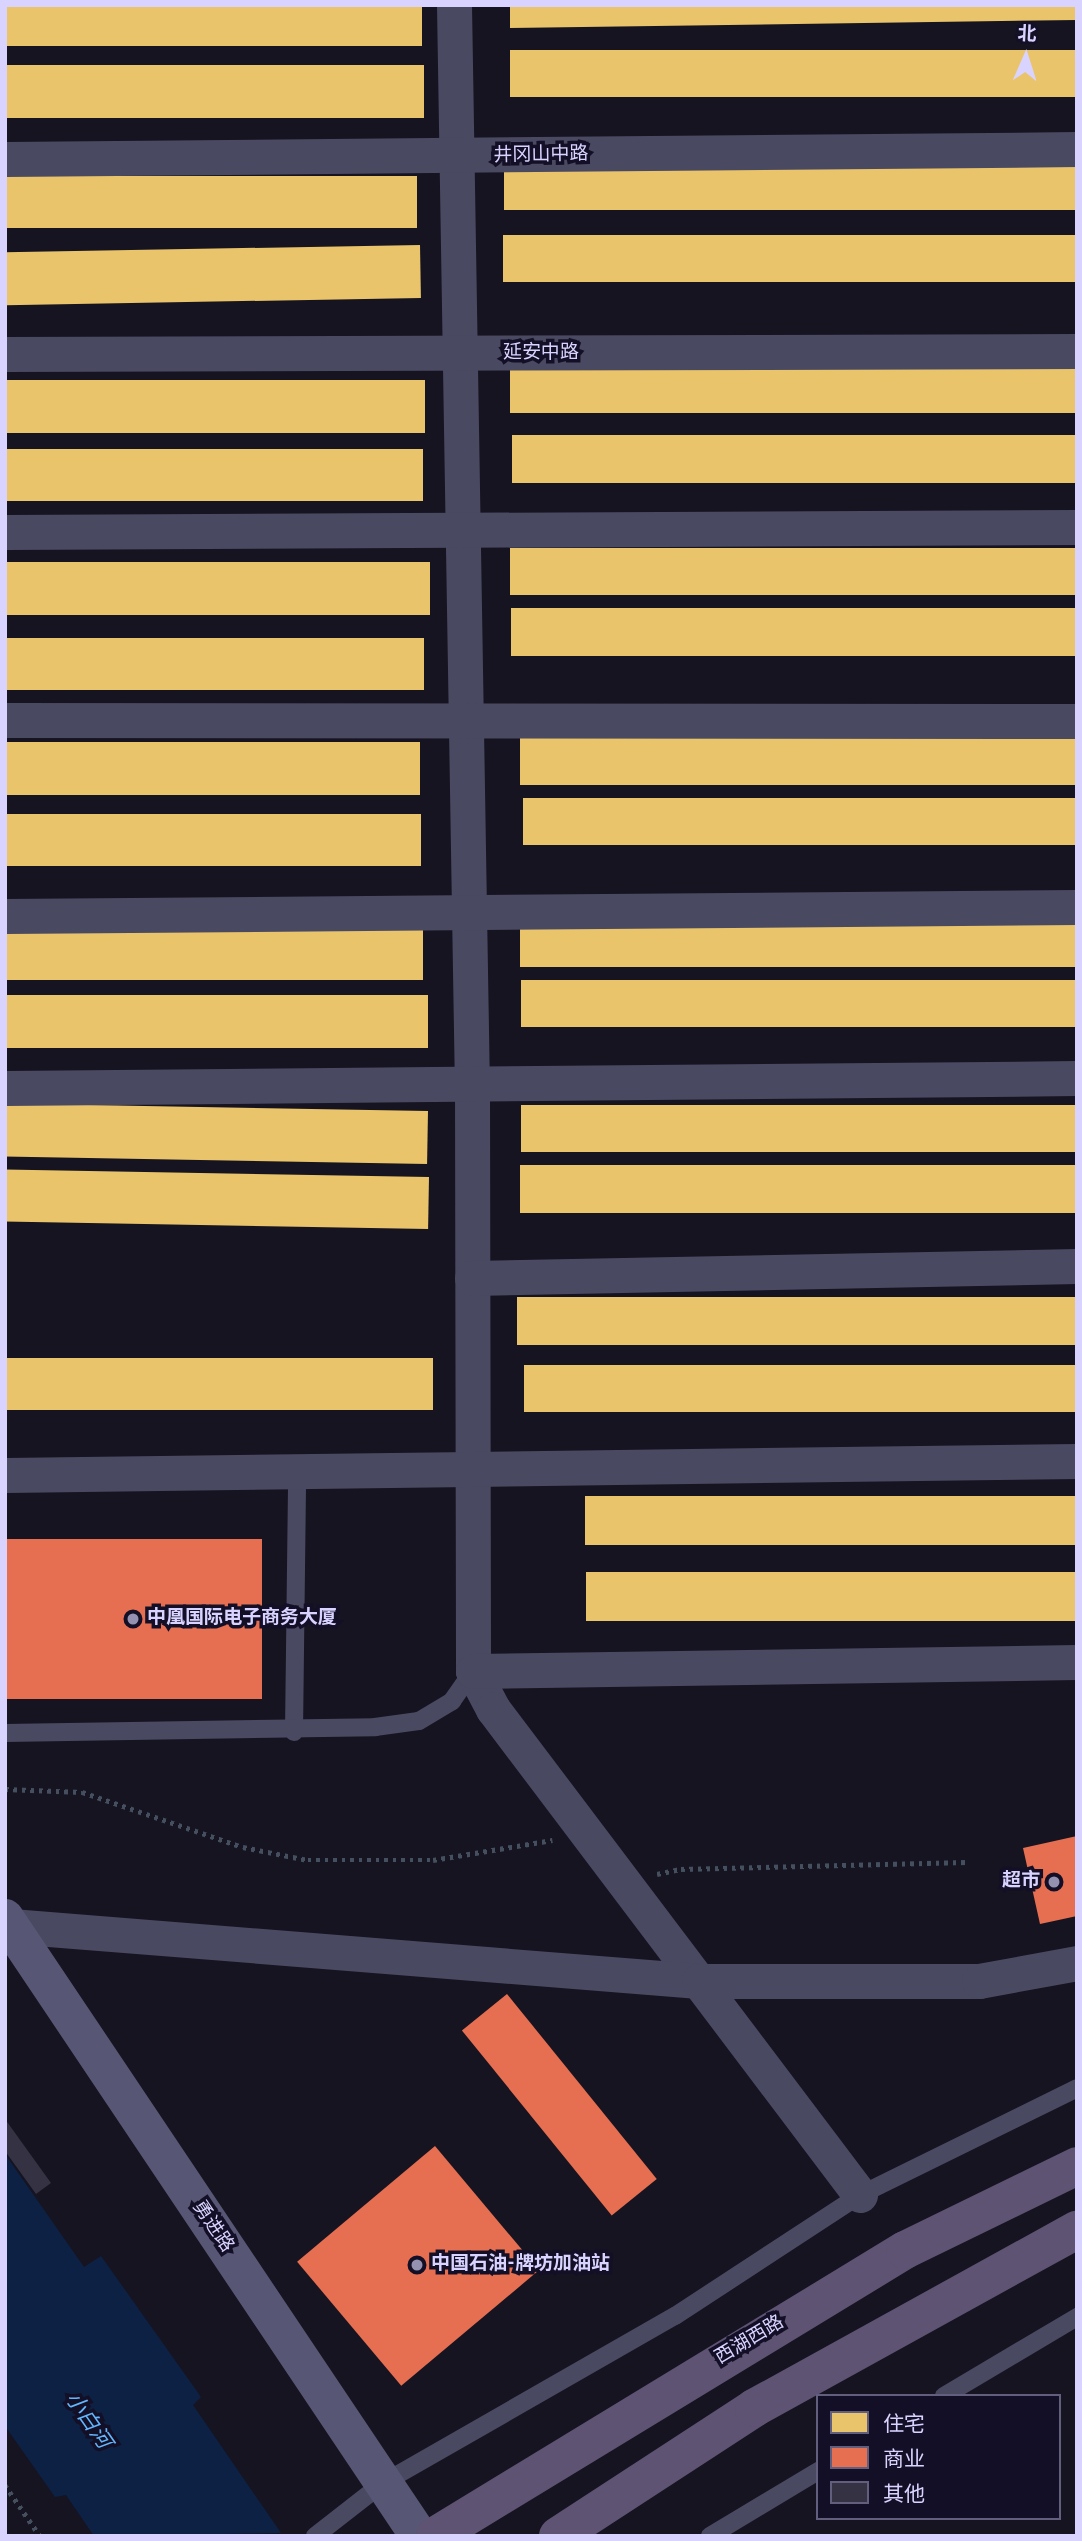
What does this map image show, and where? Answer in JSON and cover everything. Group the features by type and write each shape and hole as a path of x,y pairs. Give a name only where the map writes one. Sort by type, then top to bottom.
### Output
{"main road":[{"name":"西湖西路","path":"435,2536 905,2250 1077,2166"},
{"path":"558,2536 754,2408 1077,2230"}],"street":[{"path":"454,5 471,1087 473,1671 493,1709 860,2195"},
{"name":"井冈山中路","path":"5,159 456,157 1077,149"},
{"name":"延安中路","path":"5,354 1077,351"},
{"path":"5,532 463,527 1077,527"},
{"path":"5,720 1077,721"},
{"path":"5,916 469,914 1077,906"},
{"path":"5,1088 471,1087 1077,1078"},
{"path":"471,1278 1077,1266"},
{"path":"5,1475 1077,1461"},
{"path":"473,1671 1077,1662"},
{"path":"8,1922 699,1981 979,1981 1077,1963"},
{"name":"勇进路","path":"8,1922 419,2536"}],"lane":[{"path":"294,1732 297,1471"},
{"path":"5,1733 294,1732 419,1721 452,1701 473,1671"},
{"path":"315,2536 383,2483 676,2315 860,2195 1077,2088"},
{"path":"947,2394 1077,2317"},
{"path":"710,2536 816,2472"}],"path":[{"path":"5,1789 82,1792 243,1847 308,1860 433,1860 546,1842 585,1830"},
{"path":"629,1888 664,1871 681,1869 967,1862"},
{"path":"5,2484 40,2536"}],"water":[{"name":"小白河","path":"5,2154 84,2267 101,2256 201,2397 193,2405 281,2533 94,2536 66,2495 55,2497 5,2426"}],"building: 住宅":[{"path":"5,5 422,5 422,46 5,46"},
{"path":"510,5 1077,5 1077,20 510,28"},
{"path":"510,50 1077,50 1077,97 510,97"},
{"path":"5,65 424,65 424,118 5,118"},
{"path":"504,162 1077,162 1077,210 504,210"},
{"path":"5,176 417,176 417,228 5,228"},
{"path":"503,235 1077,235 1077,282 503,282"},
{"path":"420,245 421,298 6,305 5,252"},
{"path":"510,366 1077,366 1077,413 510,413"},
{"path":"5,380 425,380 425,433 5,433"},
{"path":"512,435 1077,435 1077,483 512,483"},
{"path":"5,449 423,449 423,501 5,501"},
{"path":"510,548 1077,548 1077,595 510,595"},
{"path":"5,562 430,562 430,615 5,615"},
{"path":"511,608 1077,608 1077,656 511,656"},
{"path":"5,638 424,638 424,690 5,690"},
{"path":"520,737 1077,737 1077,785 520,785"},
{"path":"5,742 420,742 420,795 5,795"},
{"path":"523,798 1077,798 1077,845 523,845"},
{"path":"5,814 421,814 421,866 5,866"},
{"path":"520,920 1077,920 1077,967 520,967"},
{"path":"5,928 423,928 423,980 5,980"},
{"path":"521,980 1077,980 1077,1027 521,1027"},
{"path":"5,995 428,995 428,1048 5,1048"},
{"path":"5,1104 428,1111 427,1164 5,1157"},
{"path":"521,1105 1077,1105 1077,1152 521,1152"},
{"path":"520,1165 1077,1165 1077,1213 520,1213"},
{"path":"5,1170 429,1177 428,1229 5,1222"},
{"path":"517,1297 1077,1297 1077,1345 517,1345"},
{"path":"5,1358 433,1358 433,1410 5,1410"},
{"path":"524,1365 1077,1365 1077,1412 524,1412"},
{"path":"585,1496 1077,1496 1077,1545 585,1545"},
{"path":"586,1572 1077,1572 1077,1621 586,1621"}],"building: 商业":[{"name":"中凰国际电子商务大厦","path":"5,1539 262,1539 262,1699 5,1699"},
{"name":"超市","path":"1077,1836 1077,1916 1040,1924 1023,1848"},
{"path":"507,1994 657,2179 612,2215 462,2031"},
{"name":"中国石油-牌坊加油站","path":"435,2146 539,2270 401,2386 297,2262"}],"building: 其他":[{"path":"5,2119 51,2183 36,2194 5,2151"}],"place":[{"name":"中凰国际电子商务大厦","path":"133,1619"},
{"name":"超市","path":"1054,1882"},
{"name":"中国石油-牌坊加油站","path":"417,2265"}]}
